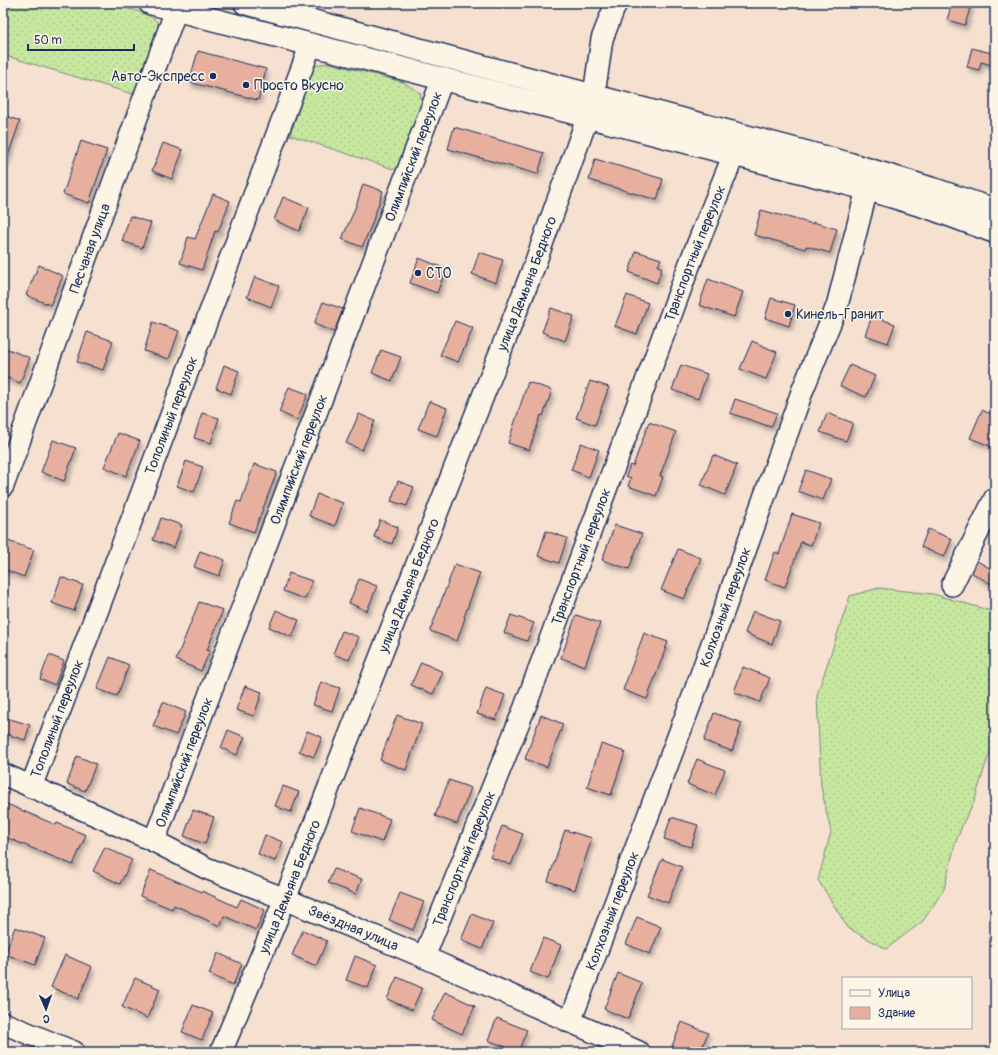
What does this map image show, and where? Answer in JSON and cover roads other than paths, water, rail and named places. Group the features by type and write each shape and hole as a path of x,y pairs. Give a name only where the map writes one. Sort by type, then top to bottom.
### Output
{"main road":[{"path":"150,3 443,78 591,105 857,166 995,210"},
{"path":"245,3 591,105 734,154 867,189 930,208 995,232"}],"street":[{"name":"улица Демьяна Бедного","path":"221,1052 284,899 533,269 591,105 602,39 616,3"},
{"name":"Песчаная улица","path":"3,486 176,10"},
{"name":"Тополиный переулок","path":"31,787 311,44"},
{"name":"Олимпийский переулок","path":"154,841 443,78"},
{"name":"Транспортный переулок","path":"424,958 525,707 692,258 734,154"},
{"name":"Колхозный переулок","path":"570,1022 690,705 802,389 837,306 867,189"},
{"path":"952,585 995,498"},
{"name":"Звёздная улица","path":"3,774 154,841 206,868 424,958 639,1052"},
{"path":"3,1023 74,1052"}],"place":[{"name":"Авто-Экспресс","path":"213,76"},
{"name":"Просто Вкусно","path":"246,85"},
{"name":"СТО","path":"418,273"},
{"name":"Кинель-Гранит","path":"788,314"}]}
